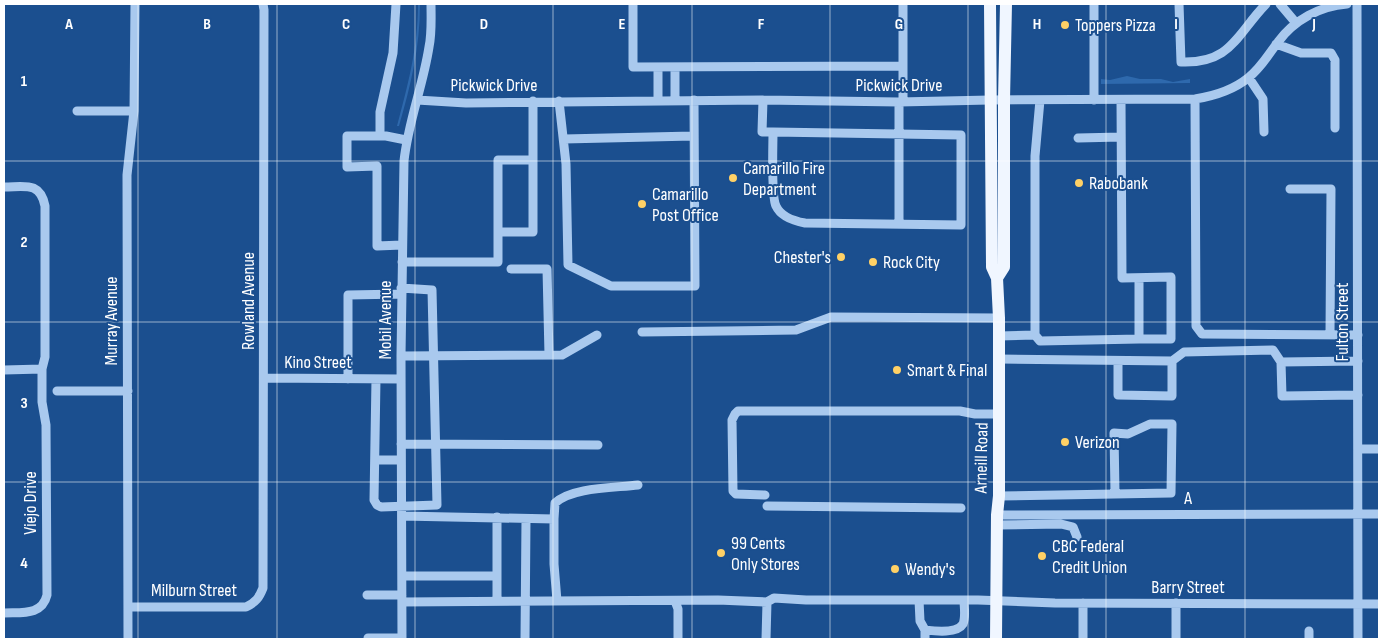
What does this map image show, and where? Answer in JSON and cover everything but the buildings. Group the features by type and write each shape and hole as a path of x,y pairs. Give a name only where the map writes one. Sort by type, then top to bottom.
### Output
{"main road":[{"name":"Arneill Road","path":"990,4 992,267 997,278 999,318 999,496 996,639"},
{"name":"Arneill Road","path":"997,278 1004,267 1006,4"}],"street":[{"name":"Murray Avenue","path":"128,639 127,175 134,110 135,4"},
{"name":"Rowland Avenue","path":"259,598 264,583 263,4"},
{"path":"380,136 380,108 393,53 396,4"},
{"name":"Mobil Avenue","path":"402,639 401,356 404,161 406,140 430,44 431,4"},
{"path":"632,4 633,67 903,66"},
{"path":"900,224 899,134 903,66 903,4"},
{"path":"1094,4 1094,100"},
{"path":"1179,4 1181,62 1196,63 1210,60 1228,49 1266,4"},
{"path":"1280,4 1296,23"},
{"name":"Pickwick Drive","path":"417,100 466,103 658,100 901,102 1194,99 1222,93 1249,78 1264,64 1276,44 1296,23 1329,7 1347,4"},
{"name":"Fulton Street","path":"1357,4 1358,639"},
{"path":"1276,44 1301,53 1331,54 1335,60 1335,128"},
{"path":"658,67 658,100"},
{"path":"675,67 675,101"},
{"path":"1249,78 1263,99 1264,132"},
{"path":"1194,99 1196,326 1202,334 1358,335"},
{"path":"559,101 566,164 568,265 612,286 695,286 694,100"},
{"path":"762,100 762,132 773,132 961,135 961,225 805,224 786,217 776,208 773,200 773,132"},
{"path":"1040,100 1035,156 1035,335 1040,341 1171,339 1170,278 1122,278 1121,100"},
{"path":"498,232 533,232 533,101"},
{"path":"77,111 134,110"},
{"path":"402,245 377,246 377,166 347,167 347,136 380,136 406,140"},
{"path":"564,139 693,136"},
{"path":"1078,138 1121,136"},
{"path":"402,262 498,262 498,160 533,160"},
{"path":"4,187 31,187 37,189 42,194 45,206 45,357 42,370 4,370"},
{"path":"1290,188 1331,189 1330,335"},
{"path":"511,269 547,269 549,356"},
{"path":"1138,278 1139,339"},
{"path":"348,379 348,295 432,290 437,505 402,511"},
{"path":"642,332 796,330 831,317 999,318"},
{"path":"401,356 562,355 597,335"},
{"path":"999,336 1035,335"},
{"path":"999,359 1172,361 1184,352 1273,350 1281,362 1282,396 1358,395"},
{"path":"1118,361 1118,395 1172,396 1172,361"},
{"path":"1281,362 1358,361"},
{"name":"Viejo Drive","path":"4,613 31,612 42,606 47,595 46,425 42,408 42,370"},
{"name":"Kino Street","path":"264,378 401,379"},
{"path":"376,379 374,500 376,505 402,511 554,519"},
{"path":"57,391 128,391"},
{"path":"765,495 736,494 733,491 732,420 734,414 738,411 965,411 975,414 999,414"},
{"path":"999,496 1171,493 1172,424 1150,424 1128,434 1114,433 1115,493"},
{"path":"402,444 598,445"},
{"path":"1358,449 1379,449"},
{"path":"375,460 402,460"},
{"path":"557,601 554,552 555,503 561,497 572,492 638,486"},
{"path":"767,506 960,508"},
{"name":"A","path":"997,520 1379,514"},
{"path":"497,517 497,601"},
{"path":"525,639 526,519"},
{"path":"997,520 1061,524 1073,527 1076,537"},
{"path":"402,576 497,576"},
{"name":"Barry Street","path":"368,595 497,601 767,602 774,598 1083,603 1379,604"},
{"name":"Milburn Street","path":"128,607 238,607 253,604 259,598"},
{"path":"919,600 920,621 925,635 959,628 964,618 964,600"},
{"path":"675,601 678,609 678,639"},
{"path":"766,639 767,602"},
{"path":"1083,603 1083,639"},
{"path":"1176,603 1176,639"},
{"path":"368,638 402,639"}],"shaded area":[{"path":"418,4 420,4 420,20 414,66 399,126 397,126 414,51"},
{"path":"1127,76 1173,82 1190,79 1190,83 1101,84 1101,79 1110,80"}],"place":[{"name":"Toppers Pizza","path":"1065,25"},
{"name":"Camarillo Fire Department","path":"733,178"},
{"name":"Rabobank","path":"1079,183"},
{"name":"Camarillo Post Office","path":"642,204"},
{"name":"Chester's","path":"841,257"},
{"name":"Rock City","path":"873,262"},
{"name":"Smart & Final","path":"897,370"},
{"name":"Verizon","path":"1065,442"},
{"name":"99 Cents Only Stores","path":"721,553"},
{"name":"CBC Federal Credit Union","path":"1042,556"},
{"name":"Wendy's","path":"895,569"}]}
